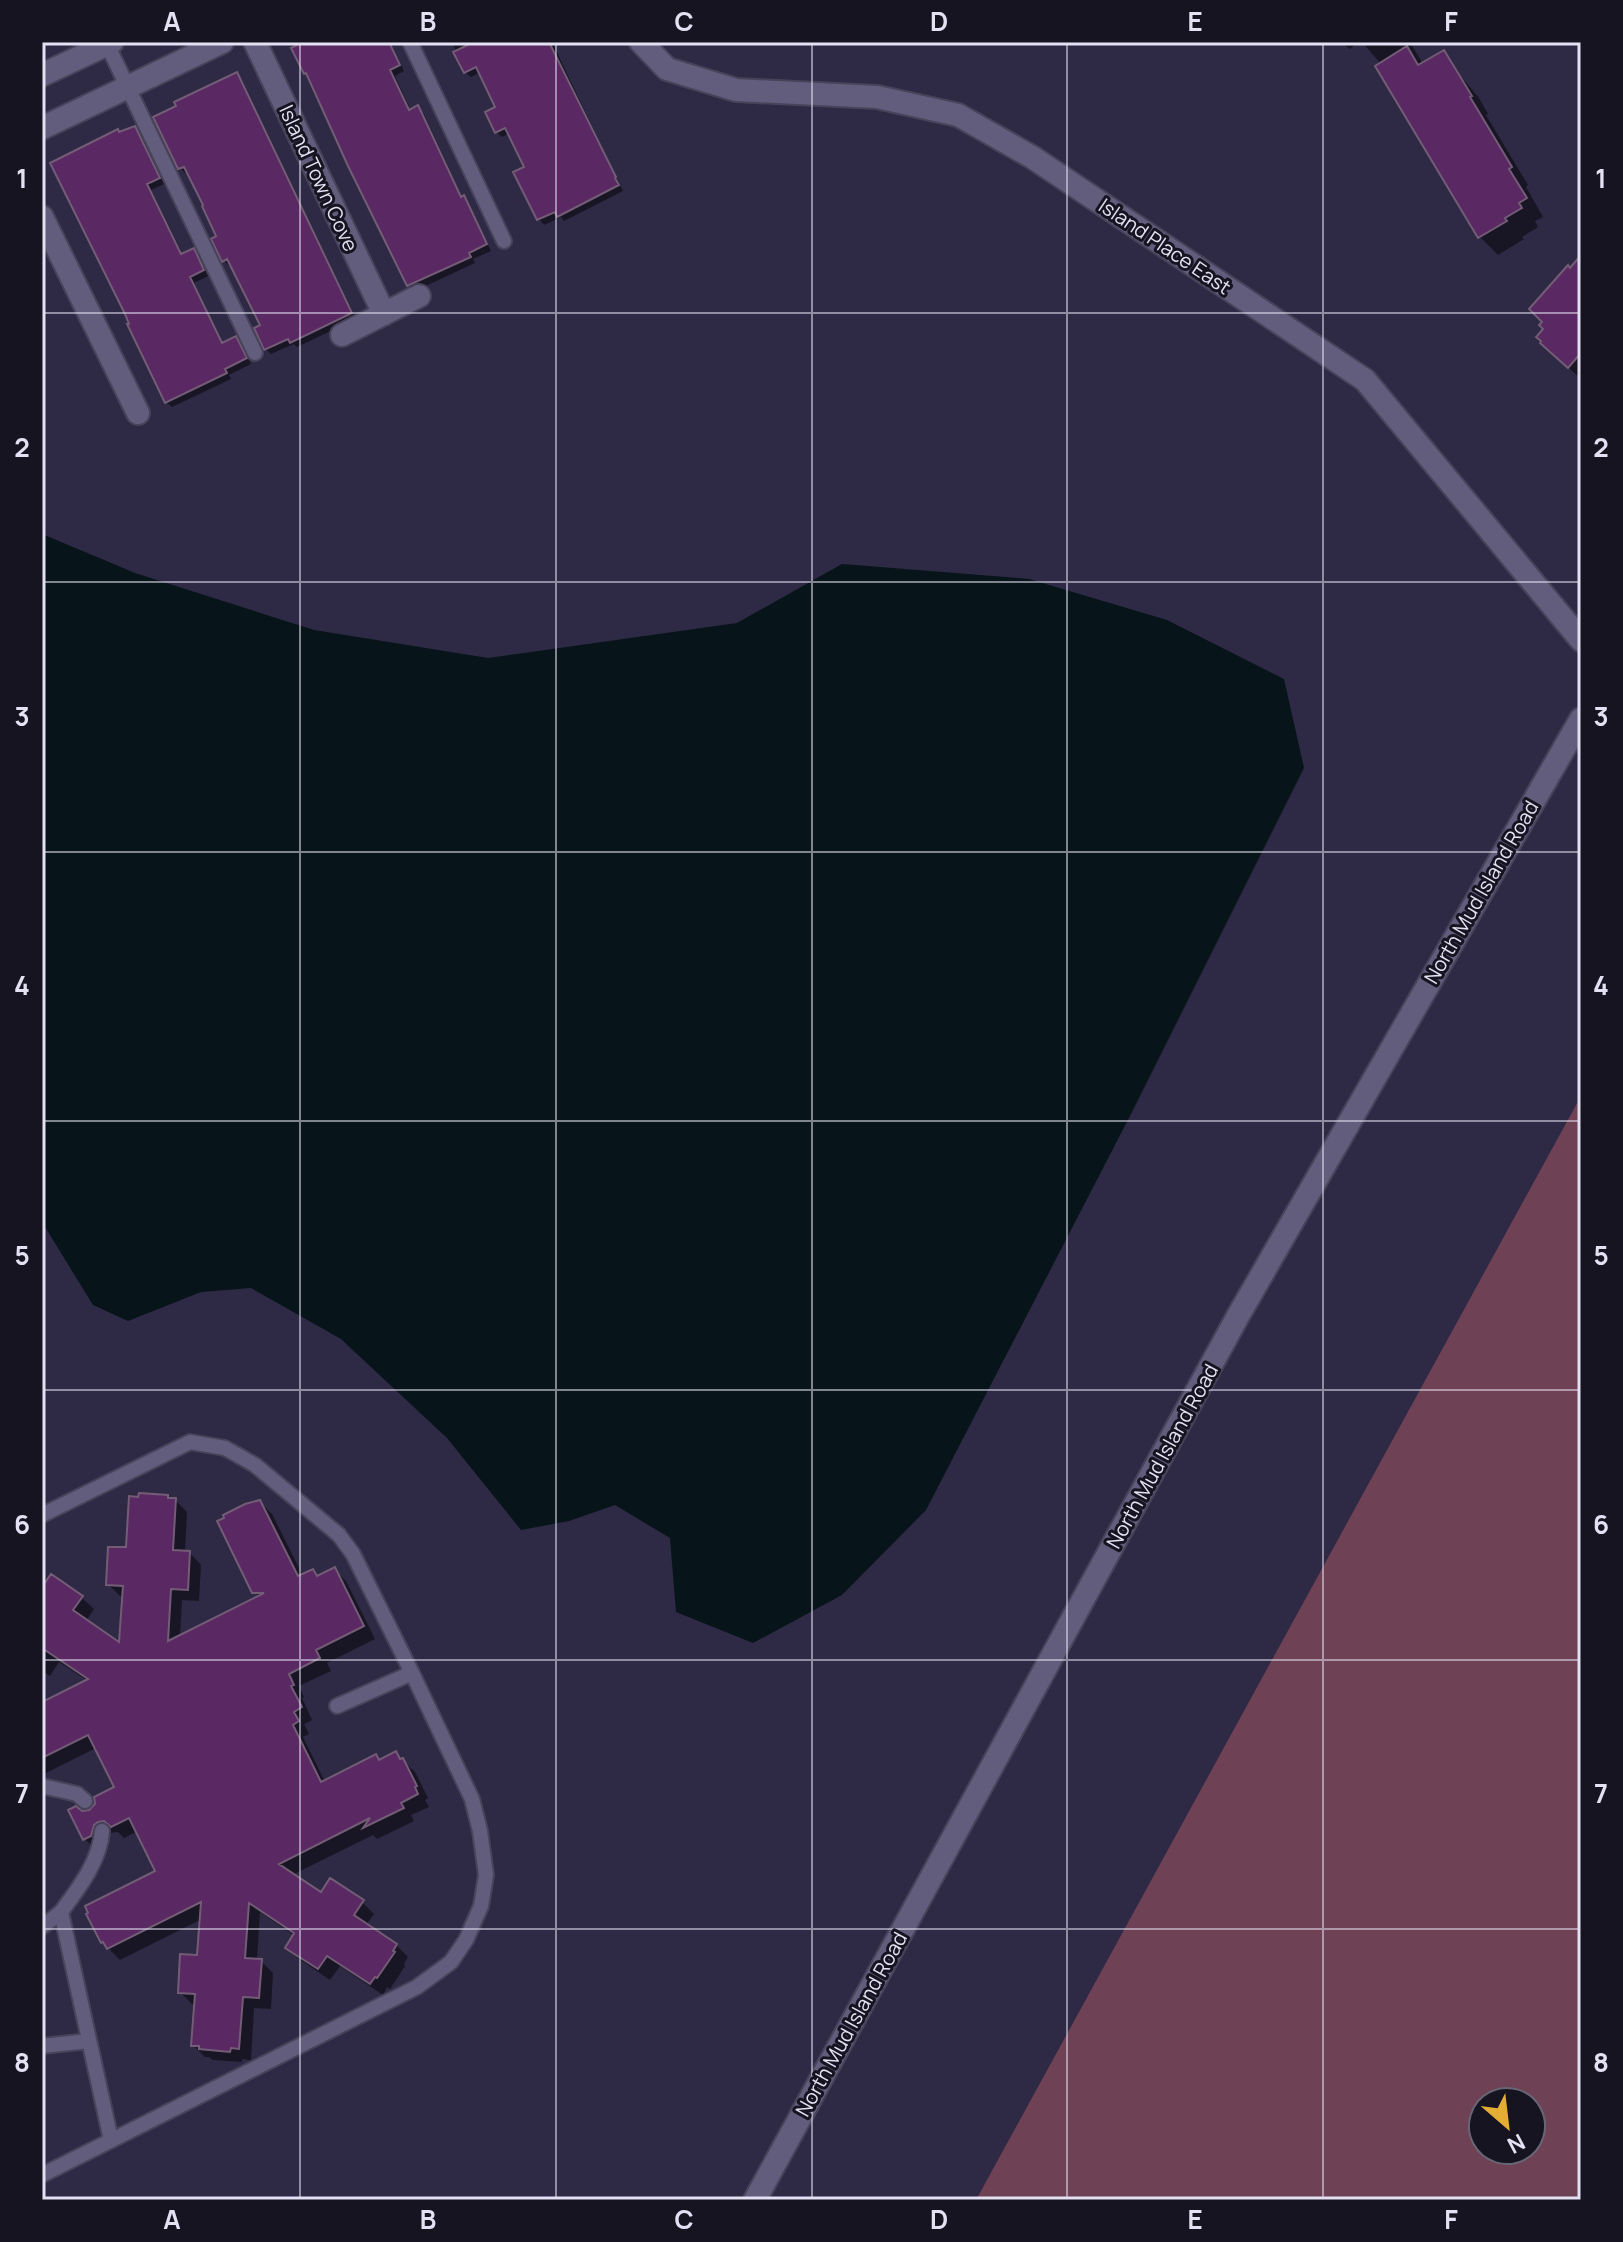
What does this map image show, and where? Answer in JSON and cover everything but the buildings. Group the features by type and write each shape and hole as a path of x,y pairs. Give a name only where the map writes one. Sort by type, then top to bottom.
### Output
{"street":[{"path":"42,128 222,42"},
{"name":"Island Town Cove","path":"255,42 384,314"},
{"name":"Island Place East","path":"641,42 667,69 736,90 877,97 958,115 1032,157 1365,380 1581,640"},
{"path":"42,75 108,43"},
{"path":"42,217 138,413"},
{"path":"342,335 419,296"},
{"name":"North Mud Island Road","path":"755,2200 1238,1316 1581,719"}],"lane":[{"path":"410,42 504,241"},
{"path":"108,43 255,353"},
{"path":"42,1515 190,1442 225,1448 255,1465 339,1535 353,1554 472,1799 486,1875 481,1906 466,1940 451,1962 417,1987 42,2175"},
{"path":"337,1706 412,1673"},
{"path":"42,1786 77,1794 85,1801"},
{"path":"42,1927 61,1912 79,1887 93,1860 102,1831"},
{"path":"61,1912 111,2140"},
{"path":"42,2046 89,2041"}],"shaded area":[{"path":"42,534 135,573 314,630 488,658 737,623 842,564 1029,579 1167,620 1284,679 1304,768 1131,1114 926,1510 842,1595 753,1643 676,1612 670,1538 615,1505 569,1521 521,1530 447,1438 341,1339 251,1288 201,1292 128,1321 93,1305 42,1222"},
{"path":"1581,1096 1581,2200 976,2200"}]}
